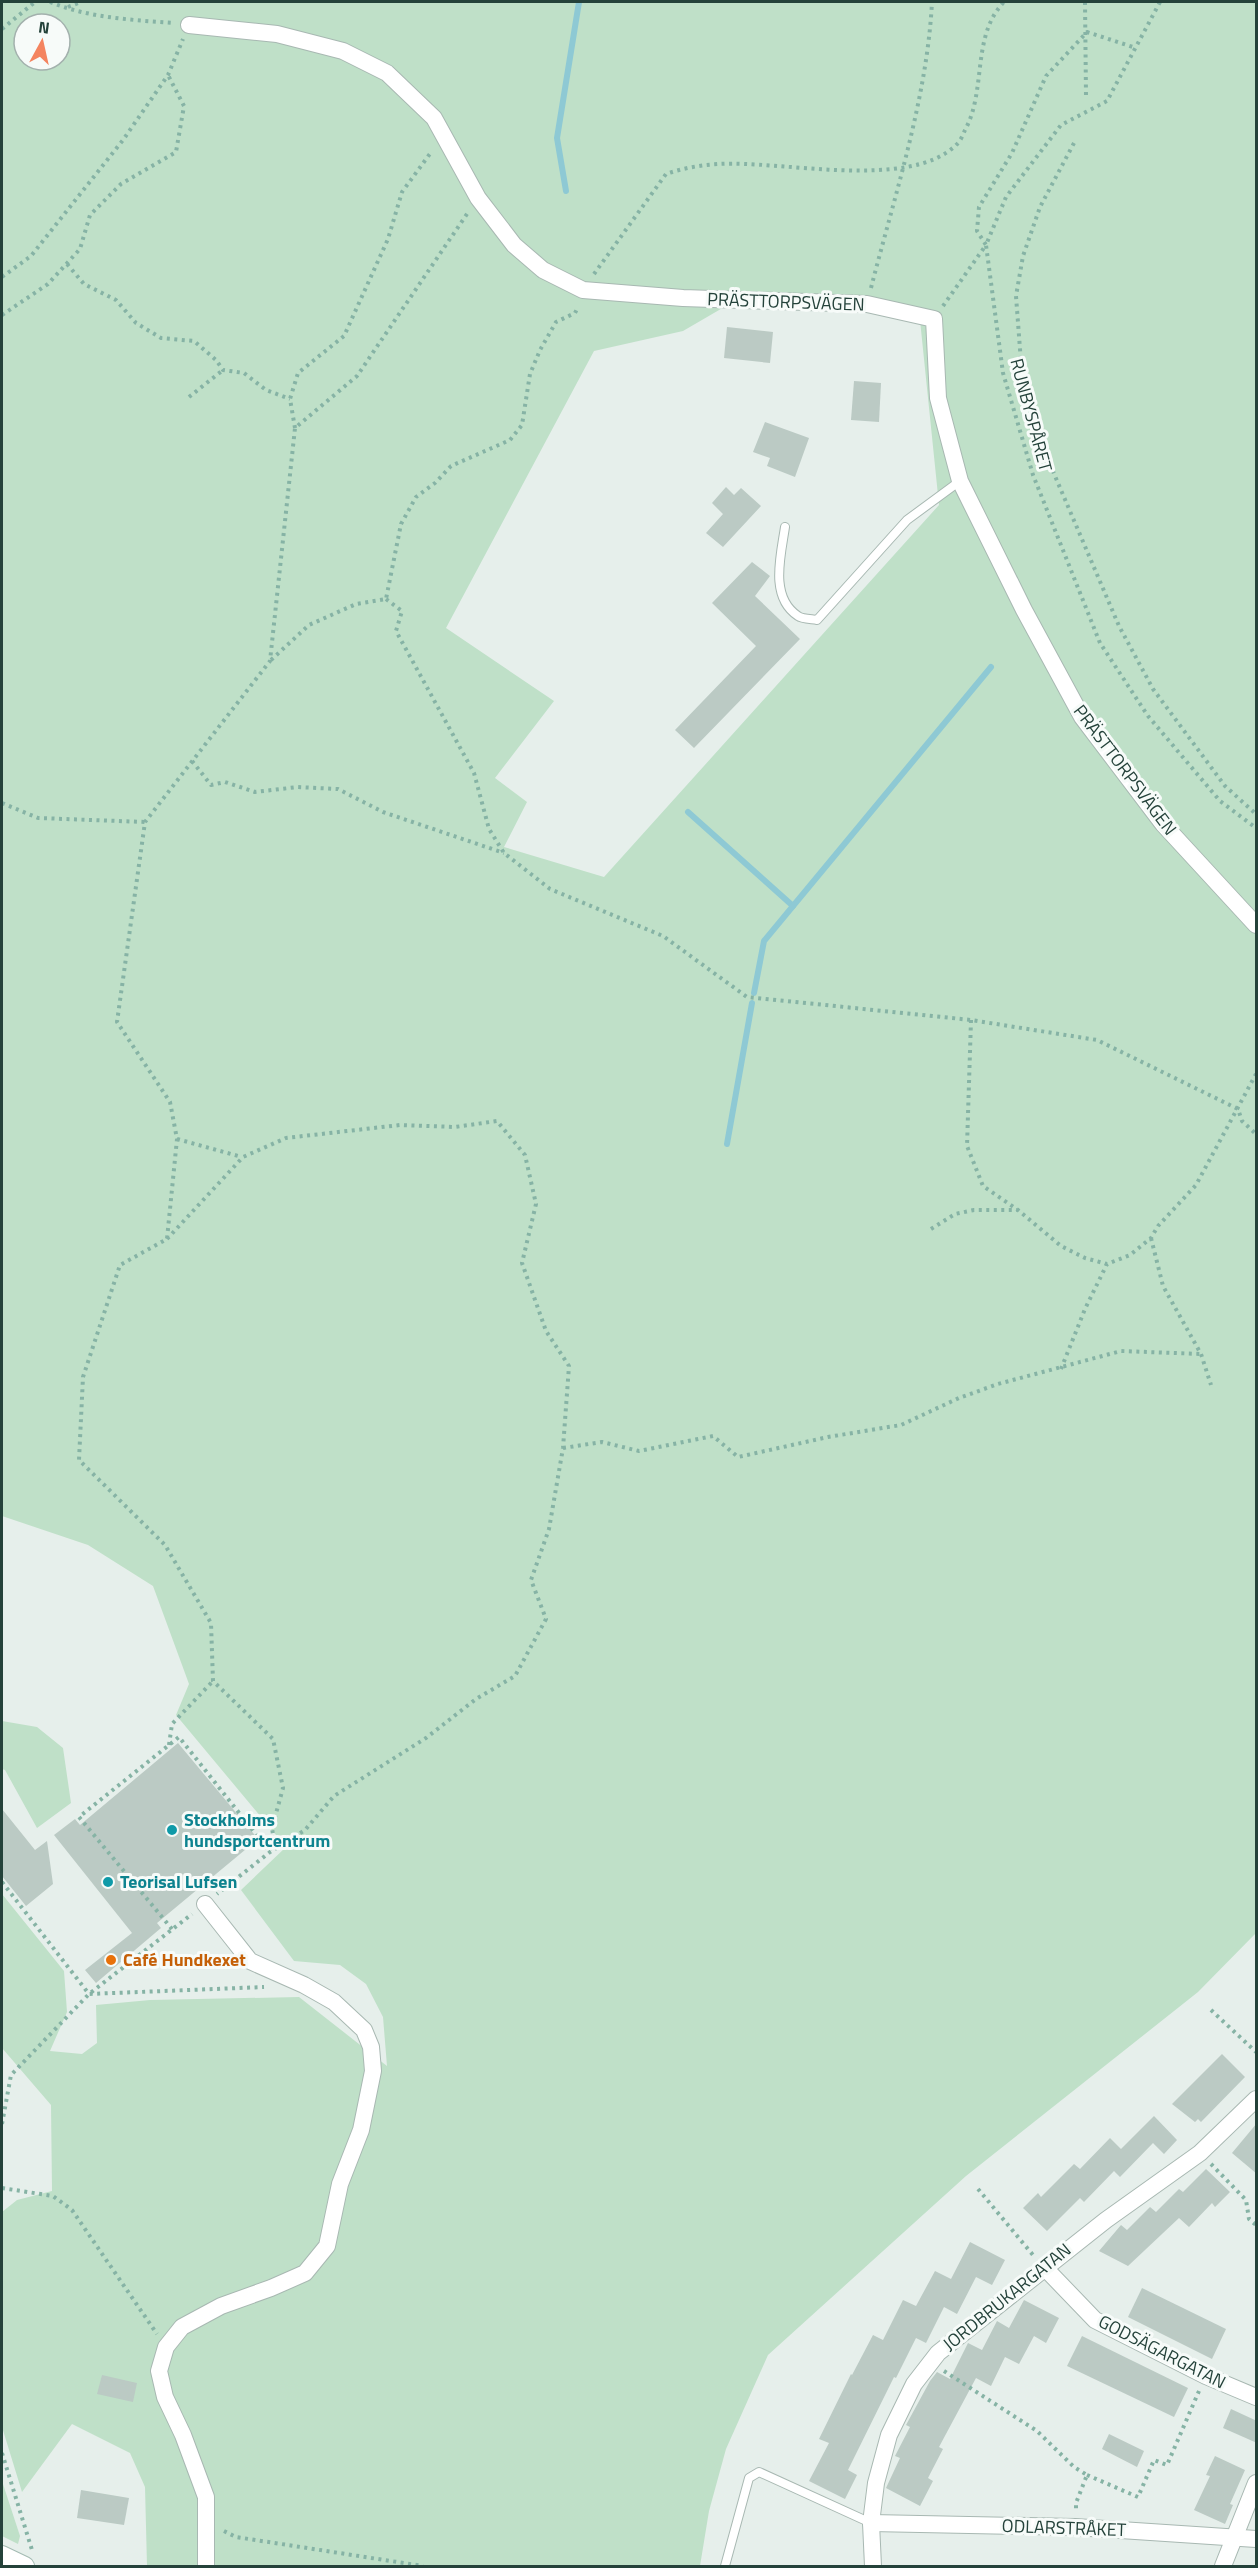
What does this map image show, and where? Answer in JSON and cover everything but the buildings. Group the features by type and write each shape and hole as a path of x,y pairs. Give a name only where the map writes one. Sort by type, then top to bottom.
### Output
{"street":[{"name":"PRÄSTTORPSVÄGEN","path":"189,25 277,34 343,51 387,73 434,118 478,198 513,245 543,270 583,290 683,298 867,304 934,319 938,398 960,481 1024,610 1082,717 1163,824 1257,925"},
{"path":"205,1904 250,1962 304,1985 334,2002 364,2030 371,2047 373,2071 361,2130 340,2184 327,2246 305,2273 220,2306 182,2327 166,2347 159,2371 165,2397 183,2435 206,2497 208,2525 206,2566"},
{"name":"JORDBRUKARGATAN","path":"873,2566 871,2523 876,2483 889,2435 914,2384 938,2353 1044,2267 1200,2153 1254,2105"},
{"name":"GODSÄGARGATAN","path":"1044,2267 1095,2320 1206,2376 1257,2397"},
{"path":"1223,2566 1233,2536 1257,2483"},
{"name":"ODLARSTRÅKET","path":"871,2523 1075,2527 1257,2539"},
{"path":"2,2555 30,2563"}],"lane":[{"path":"785,527 779,570 781,597 799,617 817,620 907,520 960,481"},
{"path":"726,2566 749,2478 759,2472 871,2523"}],"path":[{"path":"2,29 35,2"},
{"path":"2,276 31,256 123,140 168,75 189,25 121,19 66,8 50,2"},
{"path":"66,8 81,2"},
{"path":"867,304 902,168 930,44 932,2"},
{"path":"386,599 401,524 416,497 452,466 510,440 522,425 530,374 556,322 575,313 582,301 583,290 666,174 684,168 722,164 824,169 902,168 934,160 957,145 973,116 985,33 993,13 1004,2"},
{"path":"1085,2 1086,96"},
{"path":"934,319 986,245 1006,197 1061,125 1107,101 1160,2"},
{"path":"1087,32 1136,48"},
{"name":"RUNBYSPÅRET","path":"1087,32 1046,76 1012,153 979,207 977,231 986,245 1003,373 1033,475 1100,643 1148,716 1220,801 1257,828"},
{"path":"2,315 48,284 67,264 80,249 90,215 121,184 176,152 184,106 168,75"},
{"path":"270,661 295,429 290,399 298,373 344,336 375,271 402,192 443,135"},
{"name":"RUNBYSPÅRET","path":"1074,143 1040,207 1023,256 1016,296 1023,389 1052,469 1119,626 1153,689 1225,786 1257,814"},
{"path":"295,429 357,376 478,198"},
{"path":"67,264 84,284 116,300 136,323 161,338 194,342 216,360 223,370"},
{"path":"189,397 223,370 244,373 266,390 290,399"},
{"path":"167,1239 177,1139 170,1102 117,1022 145,822 270,661 309,625 356,604 386,599 402,611 396,631 474,773 489,829 504,853"},
{"path":"192,761 211,785 225,782 255,792 298,787 338,789 383,812 504,853 550,889 663,936 747,997 971,1020 1097,1040 1238,1109 1242,1121 1257,1134"},
{"path":"2,803 38,818 145,822"},
{"path":"971,1020 968,1146 982,1186 1018,1210 1060,1246 1085,1258 1107,1264 1130,1255 1152,1238 1158,1226 1196,1185 1257,1074"},
{"path":"2,2124 11,2075 89,1994 275,1848 305,1830 334,1796 426,1738 476,1699 515,1676 546,1619 531,1580 549,1529 563,1448 569,1366 546,1331 522,1263 536,1204 525,1155 497,1121 455,1127 400,1125 286,1138 243,1157 167,1239 120,1265 83,1377 79,1460 165,1545 211,1623 213,1682 273,1739 283,1788 272,1828 275,1848"},
{"path":"177,1139 243,1157"},
{"path":"931,1229 955,1214 974,1210 1018,1210"},
{"path":"1152,1238 1163,1286 1201,1354 1211,1385"},
{"path":"1061,1369 1085,1309 1107,1264"},
{"path":"563,1448 602,1442 639,1451 713,1436 738,1457 828,1437 902,1425 959,1398 998,1384 1061,1369 1121,1351 1201,1354"},
{"path":"169,1745 172,1724 213,1682"},
{"path":"172,1929 79,1816 179,1737 270,1852"},
{"path":"2,1881 89,1994"},
{"path":"89,1994 268,1987"},
{"path":"1211,2010 1257,2052"},
{"path":"1200,2153 1246,2200 1249,2219 1257,2225"},
{"path":"2,2188 53,2196 72,2210 166,2347"},
{"path":"978,2188 1044,2267"},
{"path":"931,2362 1037,2431 1074,2467 1138,2497 1154,2460 1167,2464 1206,2376"},
{"path":"2,2453 30,2563"},
{"path":"1075,2527 1076,2503 1087,2475"},
{"path":"208,2525 236,2536 423,2566"}],"green space":[{"path":"2,2 1256,2 1256,1933 1198,1992 966,2176 768,2355 726,2449 709,2511 700,2566 147,2566 145,2487 130,2453 72,2424 22,2492 2,2427 2,2212 17,2200 52,2191 51,2105 2,2048 2,1894 64,1971 67,2012 50,2051 82,2054 97,2043 96,2005 150,2000 299,1997 387,2066 383,2017 366,1984 340,1965 294,1961 241,1890 286,1847 176,1715 189,1684 153,1586 88,1545 2,1516","holes":["726,306 867,307 920,320 939,505 604,877 504,847 527,802 495,778 554,701 446,628 594,351 683,331"]},
{"path":"2,1721 37,1727 63,1748 71,1803 37,1828 5,1770 2,1769"},
{"path":"2,2481 20,2536 18,2544 2,2536"}],"waterway":[{"path":"566,191 557,138 579,2"},
{"path":"754,993 764,941 991,667"},
{"path":"688,812 793,906"},
{"path":"727,1144 752,1003"}],"place":[{"name":"Stockholms hundsportcentrum","path":"172,1830"},
{"name":"Teorisal Lufsen","path":"108,1882"},
{"name":"Café Hundkexet","path":"111,1960"}]}
